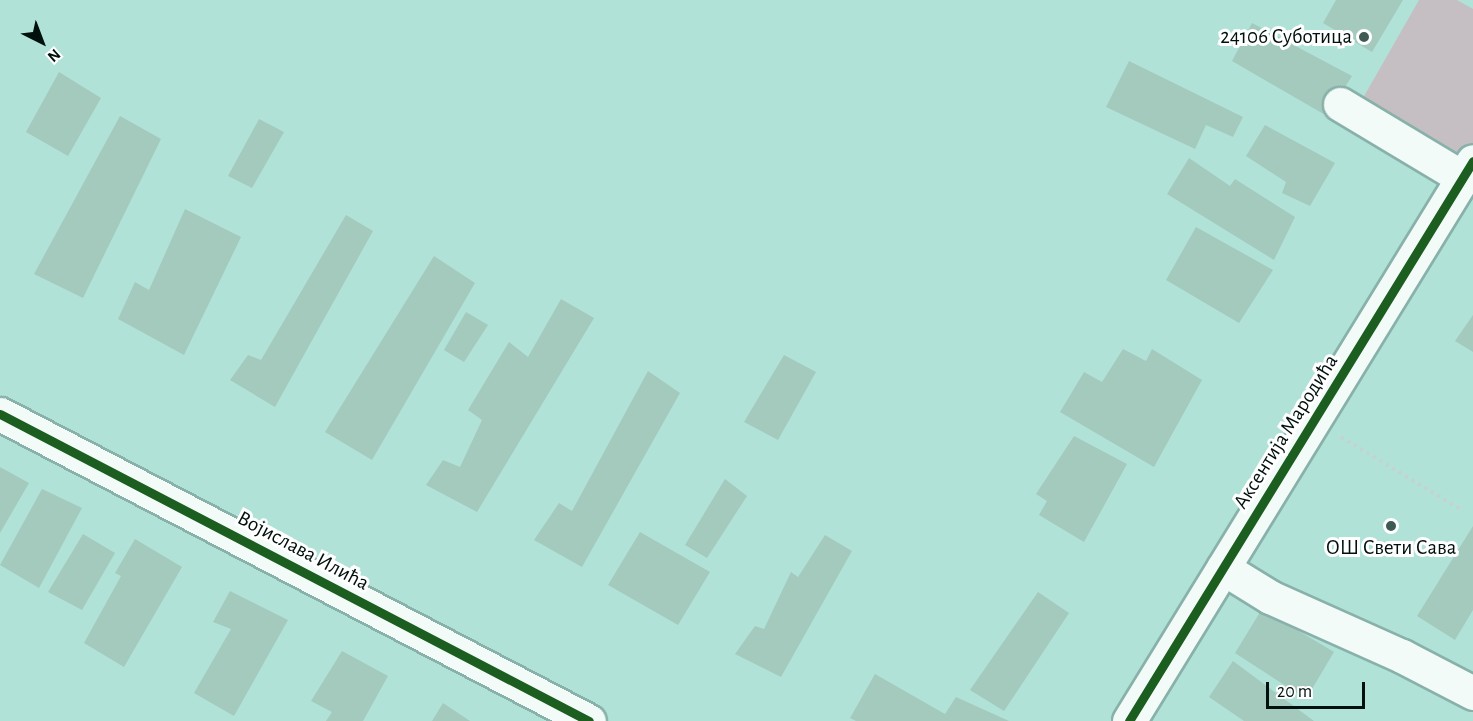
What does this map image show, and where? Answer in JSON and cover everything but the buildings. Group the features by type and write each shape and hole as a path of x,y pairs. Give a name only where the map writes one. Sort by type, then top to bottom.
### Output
{"street":[{"path":"1340,104 1468,170"},
{"name":"Аксентија Мародића","path":"1129,721 1468,170"},
{"name":"Војислава Илића","path":"0,414 589,721"},
{"path":"1223,568 1270,597 1402,656 1473,693"}],"path":[{"path":"1357,447 1463,512"}],"shaded area":[{"path":"1419,0 1457,0 1473,9 1473,148 1467,158 1363,98"}],"cycle path":[{"path":"1129,721 1473,161"},
{"path":"0,414 589,721"}],"place":[{"name":"24106 Суботица","path":"1364,37"},
{"name":"ОШ Свети Сава","path":"1391,526"}]}
